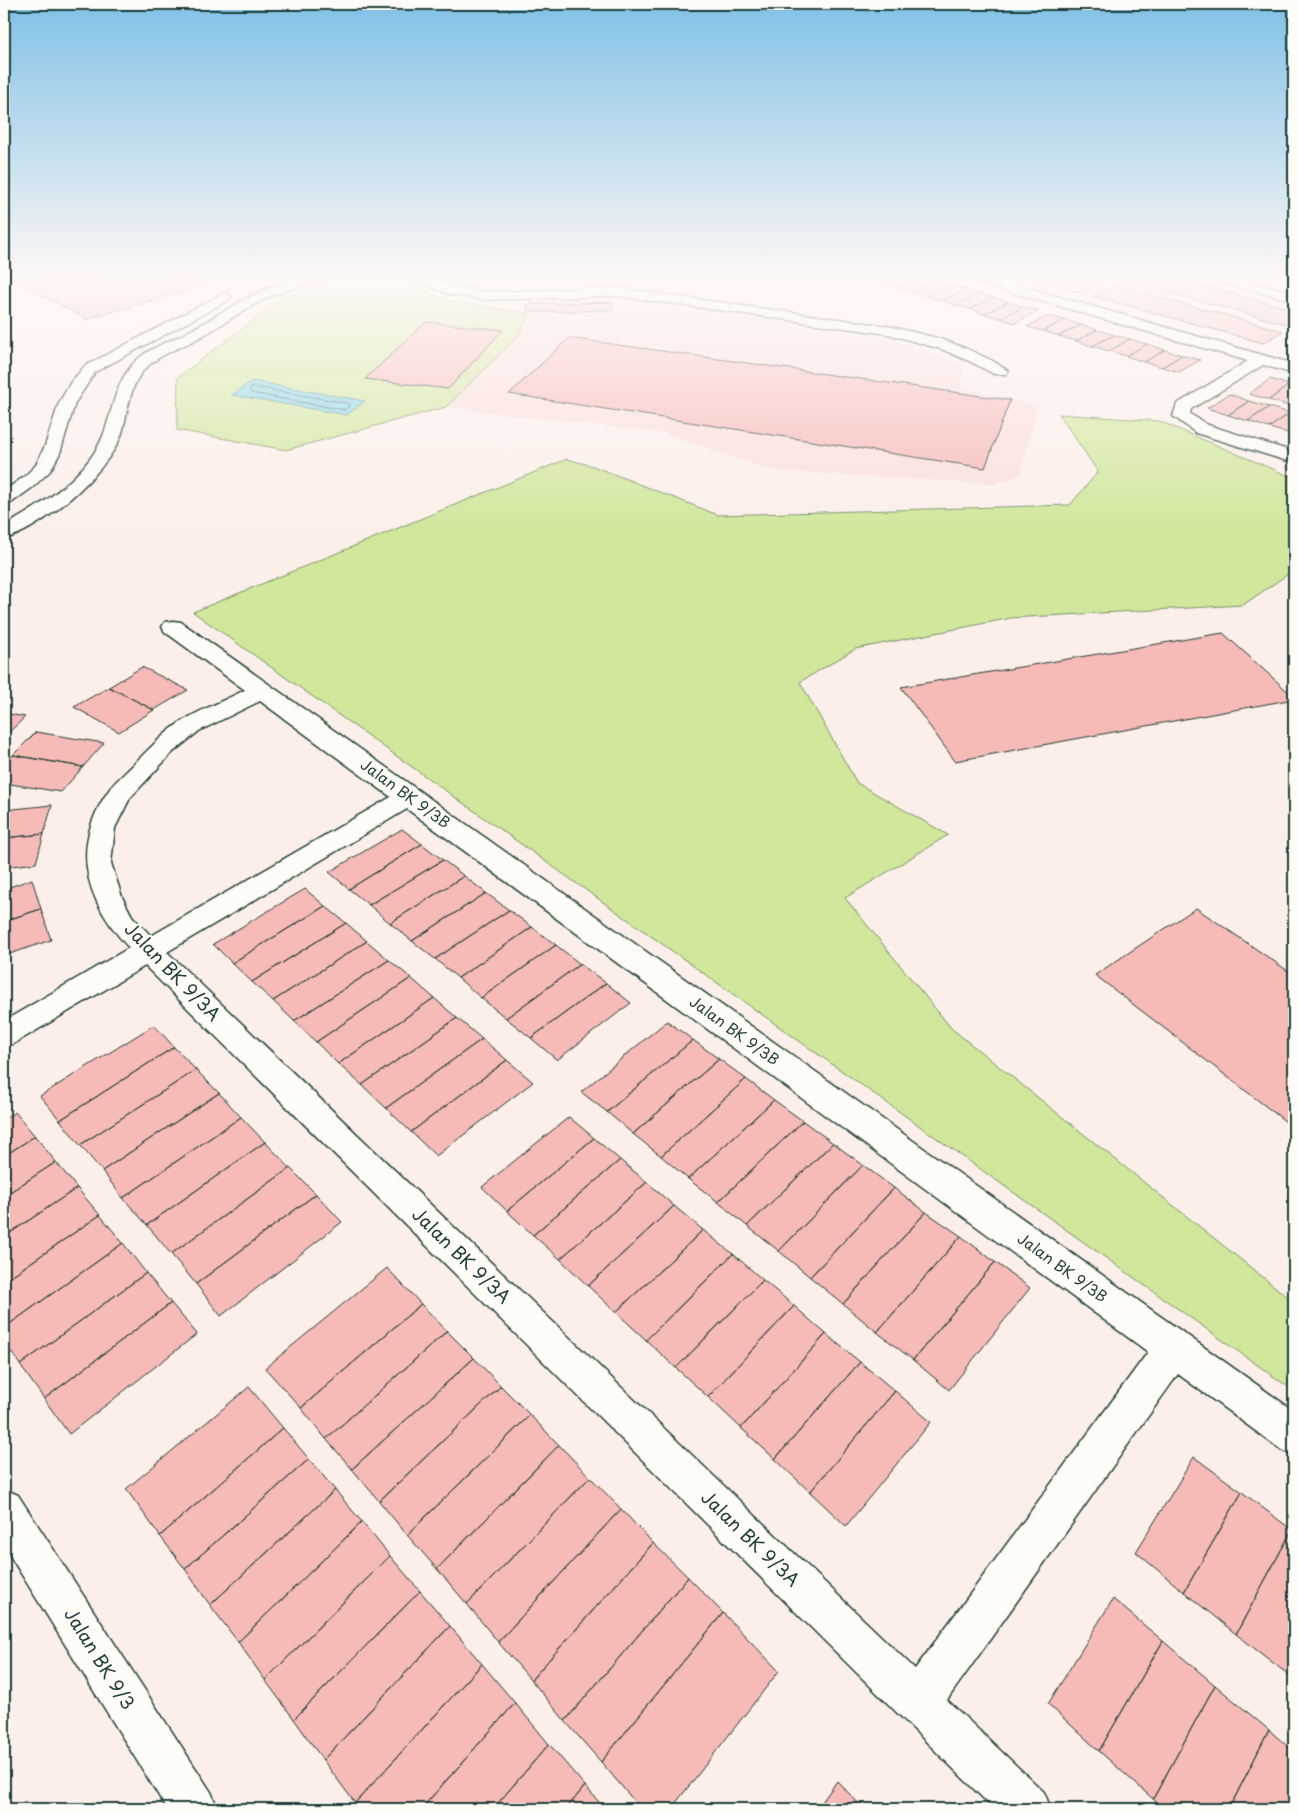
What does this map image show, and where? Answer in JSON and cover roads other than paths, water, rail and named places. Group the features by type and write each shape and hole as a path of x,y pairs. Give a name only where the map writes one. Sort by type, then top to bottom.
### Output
{"street":[{"path":"4,499 38,474 49,458 62,415 73,388 90,369 100,364"},
{"path":"4,533 20,526 59,498 94,466 109,442 127,383 136,369 143,364"},
{"path":"987,364 1000,372"},
{"path":"1255,364 1184,407 1181,416 1202,428 1294,458"},
{"path":"1278,364 1294,368"},
{"name":"Jalan BK 9/3B","path":"173,627 1294,1435"},
{"name":"Jalan BK 9/3A","path":"261,691 191,726 164,748 118,794 102,828 98,863 108,897 122,923 148,951 1027,1809"},
{"path":"4,1035 409,796"},
{"path":"918,1703 1174,1348"},
{"name":"Jalan BK 9/3","path":"4,1509 194,1809"}],"water":[{"path":"252,381 365,401 347,415 232,395"}]}
